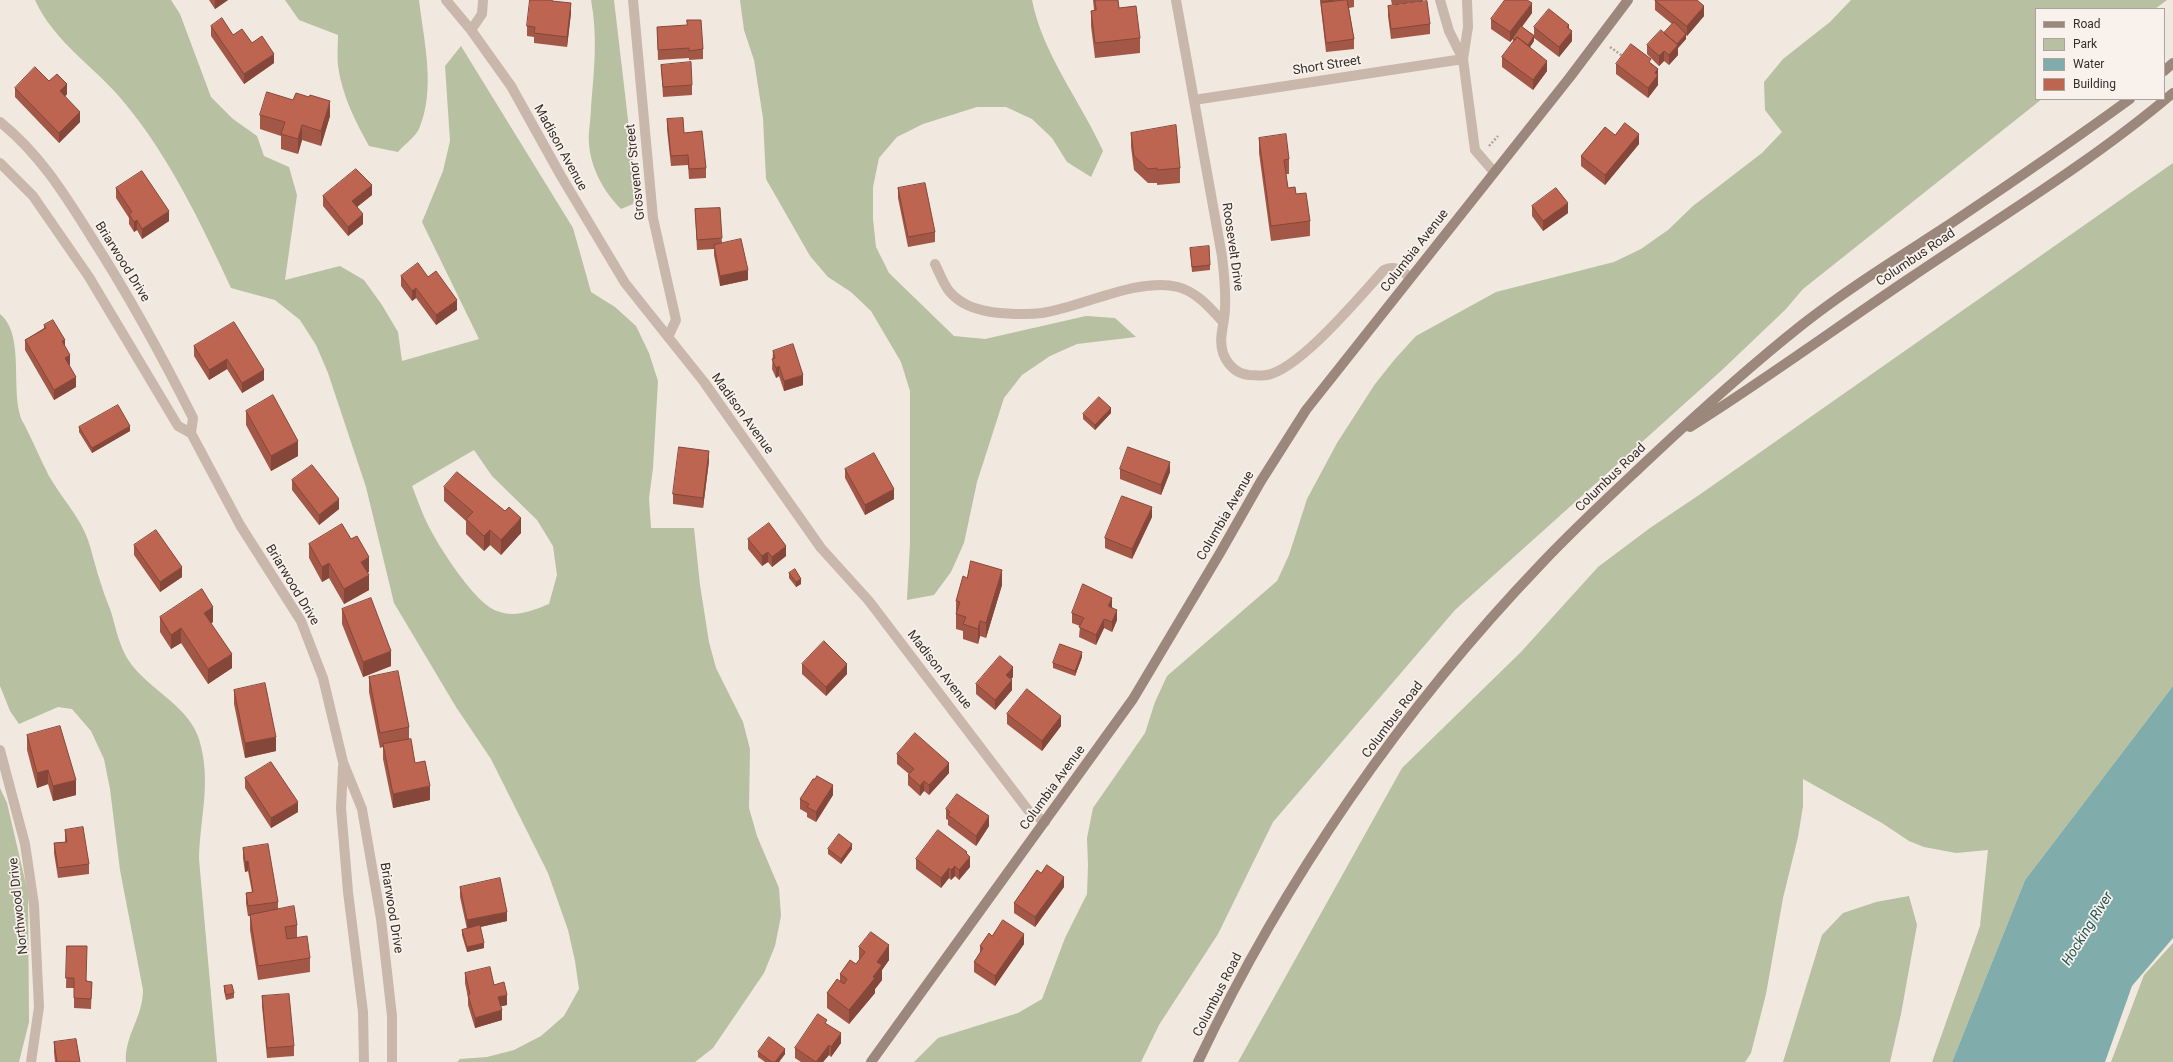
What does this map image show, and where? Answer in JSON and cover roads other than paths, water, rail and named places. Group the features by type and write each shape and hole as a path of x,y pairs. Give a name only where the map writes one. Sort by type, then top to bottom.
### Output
{"main road":[{"name":"Columbia Avenue","path":"871,1062 1133,699 1220,554 1261,481 1306,410 1570,77 1628,0"},
{"path":"2165,70 2173,63"},
{"name":"Columbus Road","path":"1670,440 1738,397 1871,304 2102,148 2173,94"},
{"name":"Columbus Road","path":"1198,1062 1220,1015 1258,947 1308,864 1394,738 1440,680 1541,564 1726,388 1803,324 1849,291 2036,166 2129,100"}],"street":[{"name":"Madison Avenue","path":"446,0 471,30 511,86 561,176 624,283 708,388 821,548 869,602 1028,810 1045,822"},
{"path":"471,30 482,14 483,0"},
{"name":"Grosvenor Street","path":"632,0 653,218 676,320 668,337"},
{"name":"Roosevelt Drive","path":"1176,0 1224,277 1225,310 1222,322 1221,341 1223,352 1229,364 1237,371 1246,375 1268,375 1297,359 1327,331 1384,270 1392,267 1397,268 1410,277"},
{"path":"1440,0 1449,30 1464,58"},
{"path":"1467,0 1468,27 1464,58 1475,150 1494,172"},
{"name":"Short Street","path":"1194,100 1464,58"},
{"name":"Briarwood Drive","path":"0,122 16,135 45,165 128,295 193,418 191,433"},
{"name":"Briarwood Drive","path":"0,163 33,196 89,277 178,426 191,433 240,525 301,621 324,678 343,762 362,809 381,919 392,1016 392,1062"},
{"path":"935,264 948,290 957,299 969,306 982,310 1015,315 1043,313 1136,288 1171,286 1189,292 1203,301 1222,322"},
{"name":"Northwood Drive","path":"0,750 26,844 34,905 39,1007 31,1062"},
{"name":"Briarwood Drive","path":"343,762 341,808 348,892 362,1012 364,1062"}],"water":[{"name":"Hocking River","path":"2173,686 2173,938 2132,986 2105,1062 1952,1062 2025,880"}]}
